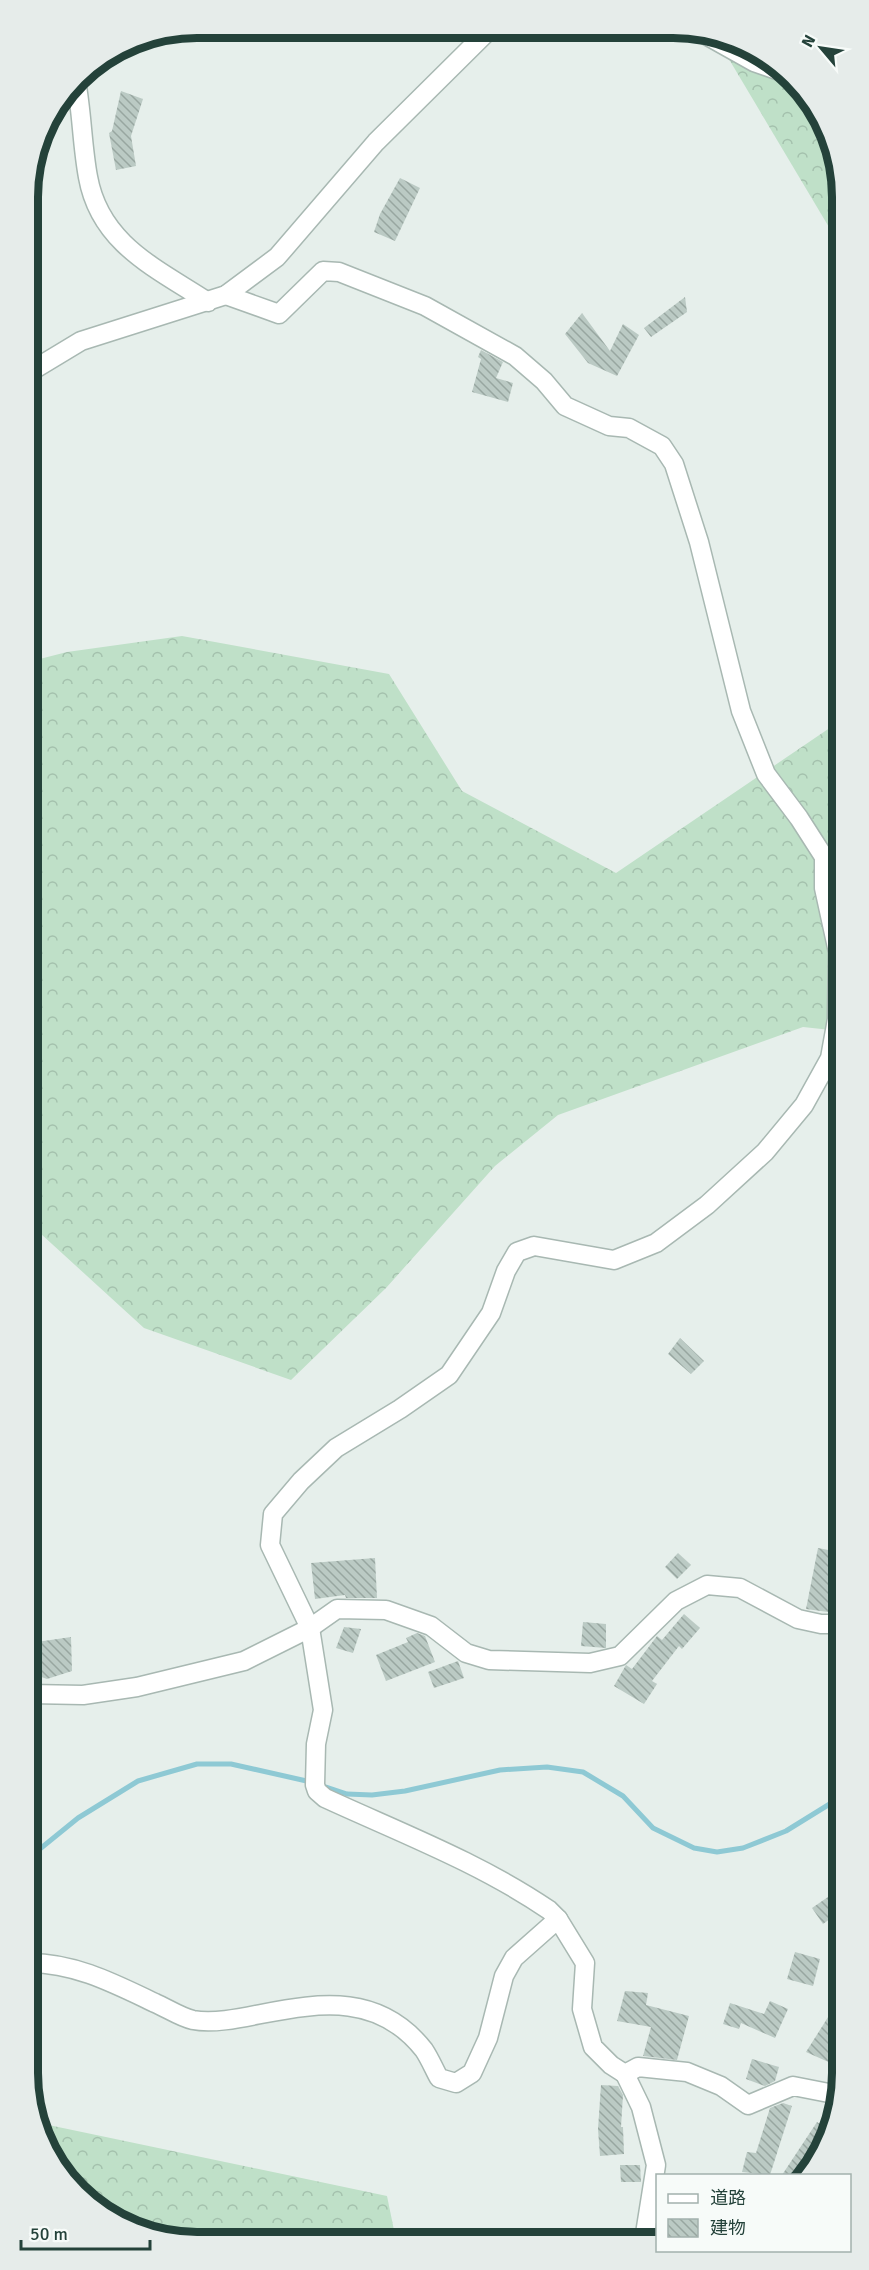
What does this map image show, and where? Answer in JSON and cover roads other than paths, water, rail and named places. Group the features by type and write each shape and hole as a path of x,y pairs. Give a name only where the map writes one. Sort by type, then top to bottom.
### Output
{"street":[{"path":"38,368 81,341 226,295 277,257 376,142 482,37"},
{"path":"730,49 762,65"},
{"path":"78,91 88,178 103,220 130,252 208,302"},
{"path":"226,295 279,314 323,271 339,272 425,306 515,356 544,381 565,406 609,426 629,428 662,446 674,464 699,542 741,711 766,774 832,860"},
{"path":"832,861 824,888 832,923"},
{"path":"645,2232 656,2165 641,2107 625,2074 610,2065 592,2047 582,2009 585,1963 558,1918 539,1904 441,1849 400,1833 326,1798 317,1791 315,1785 316,1752 323,1710 310,1628 270,1545 273,1514 301,1481 336,1448 400,1410 449,1375 491,1312 506,1271 517,1252 534,1246 614,1260 656,1244 707,1205 765,1152 804,1105 830,1058 832,1049"},
{"path":"38,1694 83,1695 137,1687 244,1661 310,1628 337,1609 386,1610 430,1626 465,1653 489,1660 590,1663 620,1656 676,1601 707,1585 740,1588 798,1619 831,1624"},
{"path":"38,1963 88,1972 193,2020 234,2019 308,2005 345,2004 386,2018 409,2033 425,2052 439,2078 456,2083 472,2073 488,2038 504,1976 514,1958 558,1918"},
{"path":"625,2074 638,2067 687,2072 721,2086 748,2105 793,2086 830,2093"}],"waterway":[{"path":"38,1850 78,1818 138,1781 197,1764 231,1764 311,1782"},
{"path":"320,1785 347,1794 372,1795 405,1791 500,1770 547,1767 583,1772 623,1796 653,1828 694,1848 717,1852 743,1848 786,1831 831,1803"}]}
